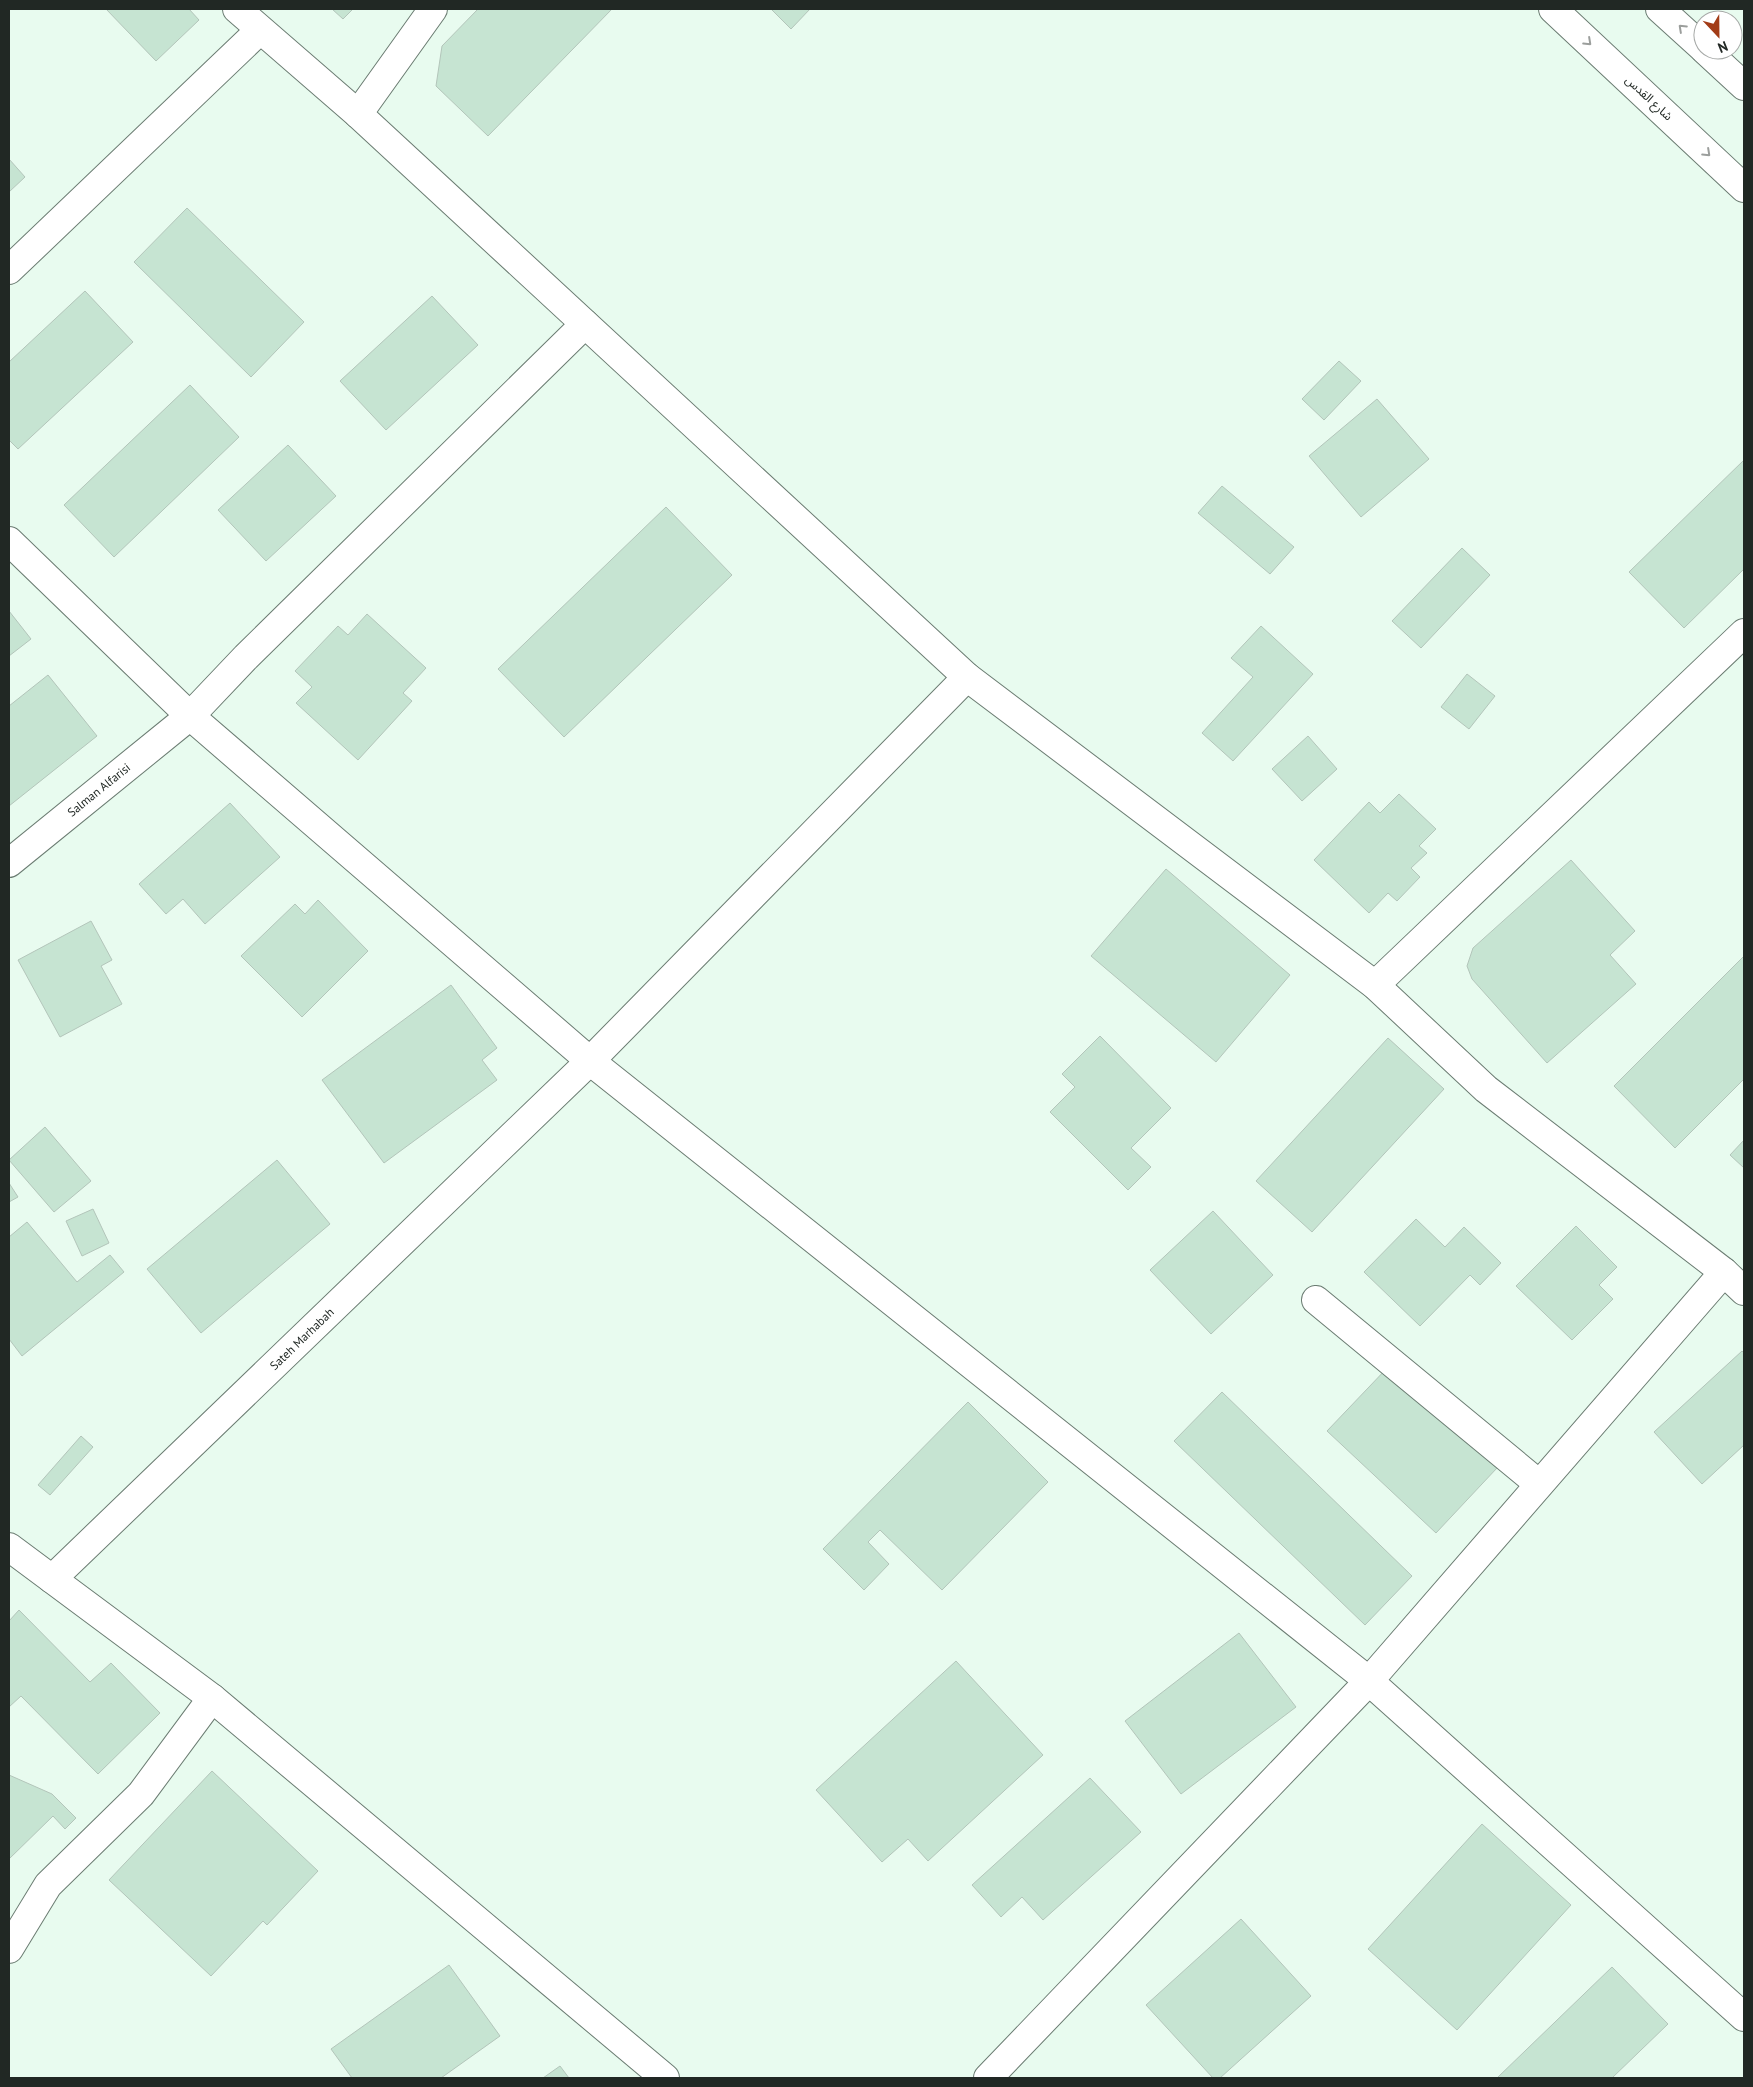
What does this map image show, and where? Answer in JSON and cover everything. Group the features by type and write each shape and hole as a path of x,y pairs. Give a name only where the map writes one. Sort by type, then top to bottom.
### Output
{"street":[{"path":"238,9 358,114 967,677 1375,985 1486,1089 1724,1272 1744,1291"},
{"path":"358,114 433,9"},
{"name":"شارع القدس","path":"1553,9 1744,188"},
{"path":"1660,9 1693,39"},
{"path":"9,270 260,30"},
{"path":"1716,60 1744,86"},
{"name":"Salman Alfarisi","path":"9,863 190,716 246,656 585,324"},
{"path":"9,541 190,716 590,1061 1368,1681 1744,2018"},
{"path":"1375,985 1744,633"},
{"name":"Sateh Marhabah","path":"52,1579 590,1061 967,677"},
{"path":"988,2078 1368,1681 1724,1272"},
{"path":"1316,1300 1539,1484"},
{"path":"9,1547 212,1698 665,2078"},
{"path":"9,1949 48,1885 141,1794 212,1698"}],"building":[{"path":"106,9 189,9 199,20 156,61"},
{"path":"332,9 353,9 343,19"},
{"path":"478,9 612,9 488,136 436,86 442,46"},
{"path":"771,9 810,9 791,29"},
{"path":"9,159 25,177 9,192"},
{"path":"187,208 304,322 251,377 134,262"},
{"path":"85,291 133,342 18,449 9,440 9,362"},
{"path":"432,296 478,345 386,430 340,381"},
{"path":"1339,361 1361,381 1324,420 1302,399"},
{"path":"190,385 239,437 114,557 64,505"},
{"path":"1377,399 1429,459 1361,517 1309,456"},
{"path":"288,445 336,496 266,561 218,510"},
{"path":"1744,460 1744,569 1684,628 1629,572"},
{"path":"1222,486 1294,547 1270,574 1198,513"},
{"path":"666,507 732,575 564,737 498,669"},
{"path":"1462,548 1490,575 1421,648 1392,621"},
{"path":"9,611 31,639 9,656"},
{"path":"367,614 426,668 403,693 412,701 358,760 296,703 312,687 295,671 338,626 348,635"},
{"path":"1261,626 1313,674 1233,761 1202,733 1253,677 1231,658"},
{"path":"1467,674 1495,696 1469,729 1441,707"},
{"path":"48,675 97,736 9,806 9,706"},
{"path":"1308,736 1337,769 1302,801 1272,769"},
{"path":"1399,794 1436,829 1419,846 1427,853 1411,868 1420,877 1397,901 1388,893 1369,913 1314,860 1369,802 1380,813"},
{"path":"230,803 280,857 205,924 183,899 166,914 139,884"},
{"path":"1571,860 1635,931 1610,955 1636,984 1547,1063 1472,979 1467,966 1473,948"},
{"path":"1166,869 1290,975 1216,1062 1091,956"},
{"path":"318,900 368,951 302,1017 241,956 295,904 305,914"},
{"path":"91,921 112,960 101,966 122,1004 60,1037 18,960"},
{"path":"1744,956 1744,1079 1675,1148 1614,1086"},
{"path":"451,985 497,1048 482,1060 497,1080 384,1163 322,1080"},
{"path":"1100,1036 1171,1108 1131,1148 1151,1167 1128,1190 1050,1112 1075,1087 1062,1074"},
{"path":"1388,1038 1444,1089 1312,1232 1256,1181"},
{"path":"45,1127 91,1181 54,1212 9,1160"},
{"path":"1744,1140 1744,1168 1730,1155"},
{"path":"277,1160 330,1224 201,1333 147,1269"},
{"path":"9,1183 18,1197 9,1202"},
{"path":"93,1209 109,1243 82,1256 66,1221"},
{"path":"1213,1211 1273,1275 1211,1334 1150,1270"},
{"path":"1416,1219 1445,1247 1464,1227 1501,1263 1480,1285 1470,1275 1420,1326 1364,1272"},
{"path":"27,1222 77,1282 110,1255 124,1272 22,1356 9,1339 9,1237"},
{"path":"1576,1226 1617,1267 1599,1285 1613,1299 1572,1340 1516,1286"},
{"path":"1742,1351 1744,1353 1744,1445 1702,1484 1654,1432"},
{"path":"1389,1366 1497,1468 1436,1533 1327,1431"},
{"path":"1222,1392 1412,1576 1365,1625 1174,1441"},
{"path":"968,1402 1048,1482 942,1590 880,1530 868,1542 889,1564 864,1590 823,1549"},
{"path":"81,1436 93,1447 50,1495 38,1485"},
{"path":"19,1610 90,1682 111,1663 160,1713 98,1774 21,1696 9,1707 9,1621"},
{"path":"1239,1633 1296,1707 1181,1794 1125,1721"},
{"path":"956,1661 1043,1755 928,1861 908,1839 882,1862 816,1790"},
{"path":"212,1771 318,1871 267,1925 263,1921 211,1976 109,1880"},
{"path":"9,1775 52,1794 76,1818 65,1829 53,1816 9,1859"},
{"path":"1090,1778 1141,1832 1043,1920 1022,1897 1001,1917 972,1885"},
{"path":"1482,1824 1571,1905 1457,2030 1368,1949"},
{"path":"1241,1919 1311,1996 1220,2078 1213,2078 1146,2005"},
{"path":"449,1965 500,2036 441,2078 352,2078 331,2049"},
{"path":"1612,1967 1668,2024 1612,2078 1497,2078"},
{"path":"560,2066 569,2078 543,2078"}]}
